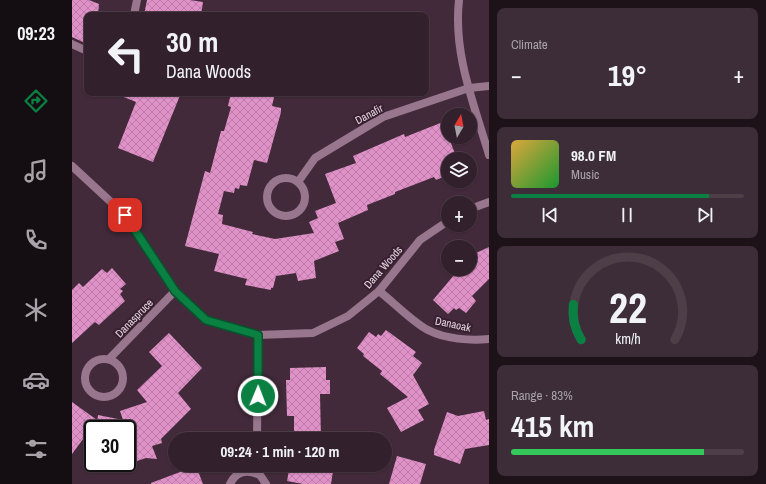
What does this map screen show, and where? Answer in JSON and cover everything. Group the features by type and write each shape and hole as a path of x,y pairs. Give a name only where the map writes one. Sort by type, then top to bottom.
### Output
{"street":[{"path":"135,12 137,0"},
{"path":"459,0 457,20 461,58 489,155"},
{"path":"72,44 84,50"},
{"name":"Danafir","path":"298,182 315,158 383,117 469,88 489,86"},
{"name":"Dana Woods","path":"72,166 125,215 175,291 206,320 258,335 313,333 348,316 379,291 420,240 441,226"},
{"path":"284,178 298,182 306,195 302,209 296,214 289,216 282,216 275,212 270,207 267,200 268,192 271,186 277,180 284,178"},
{"path":"477,207 489,202"},
{"name":"Danaspruce","path":"109,359 175,291"},
{"name":"Danaoak","path":"379,291 428,330 448,336 477,340 489,339"},
{"path":"257,432 258,335"},
{"path":"101,358 109,359 116,362 120,368 123,375 122,383 114,394 106,397 99,396 87,387 85,372 88,366 94,361 101,358"},
{"path":"230,484 238,474 243,472"},
{"path":"257,472 266,484"}],"building":[{"path":"72,0 89,0 99,4 98,12 84,12 84,43 72,37"},
{"path":"147,0 190,0 203,2 201,12 145,12"},
{"path":"121,96 180,96 153,162 118,148 136,102"},
{"path":"230,96 274,96 272,106 281,108 267,163 254,160 247,186 240,185 239,189 235,188 234,193 224,191 218,214 223,215 222,224 253,232 252,234 275,239 314,233 309,222 318,218 315,211 336,203 325,174 356,163 353,156 404,134 405,137 441,123 441,144 451,144 454,152 441,152 441,178 436,180 434,177 395,192 395,194 367,205 368,210 338,223 344,239 335,242 339,251 314,261 316,278 298,281 296,273 276,276 273,288 271,288 271,290 245,285 247,279 214,271 219,254 185,246 205,171 210,173 221,131 224,131 231,107 228,106"},
{"path":"489,247 489,279 472,296 476,301 466,313 459,308 456,310 454,308 448,314 433,300 453,276 477,276 477,253"},
{"path":"112,268 126,284 120,289 123,291 120,294 125,301 99,325 95,322 72,343 72,290 79,283 83,287 102,269 107,273"},
{"path":"386,330 416,352 413,356 422,363 413,375 429,404 418,410 424,420 401,432 387,408 408,397 380,374 382,371 363,356 364,354 357,348 369,332 376,337 378,334 381,336"},
{"path":"169,333 202,368 178,393 191,409 161,439 162,443 152,446 157,459 146,458 137,461 136,420 123,420 120,411 147,402 137,390 162,366 149,352"},
{"path":"326,367 326,380 330,380 330,394 320,394 321,432 294,432 294,416 287,416 286,380 290,380 290,368"},
{"path":"72,402 97,420 84,420 84,438 72,454"},
{"path":"484,411 486,420 489,419 489,445 465,449 460,464 434,455 434,450 447,412 458,416"},
{"path":"98,415 123,420 97,420"},
{"path":"397,456 426,464 420,484 389,484"},
{"path":"180,472 198,472 203,484 151,484"},
{"path":"289,472 333,472 331,484 303,484 287,481"}],"route":[{"path":"125,215 175,291 206,320 258,335 258,396"}]}
